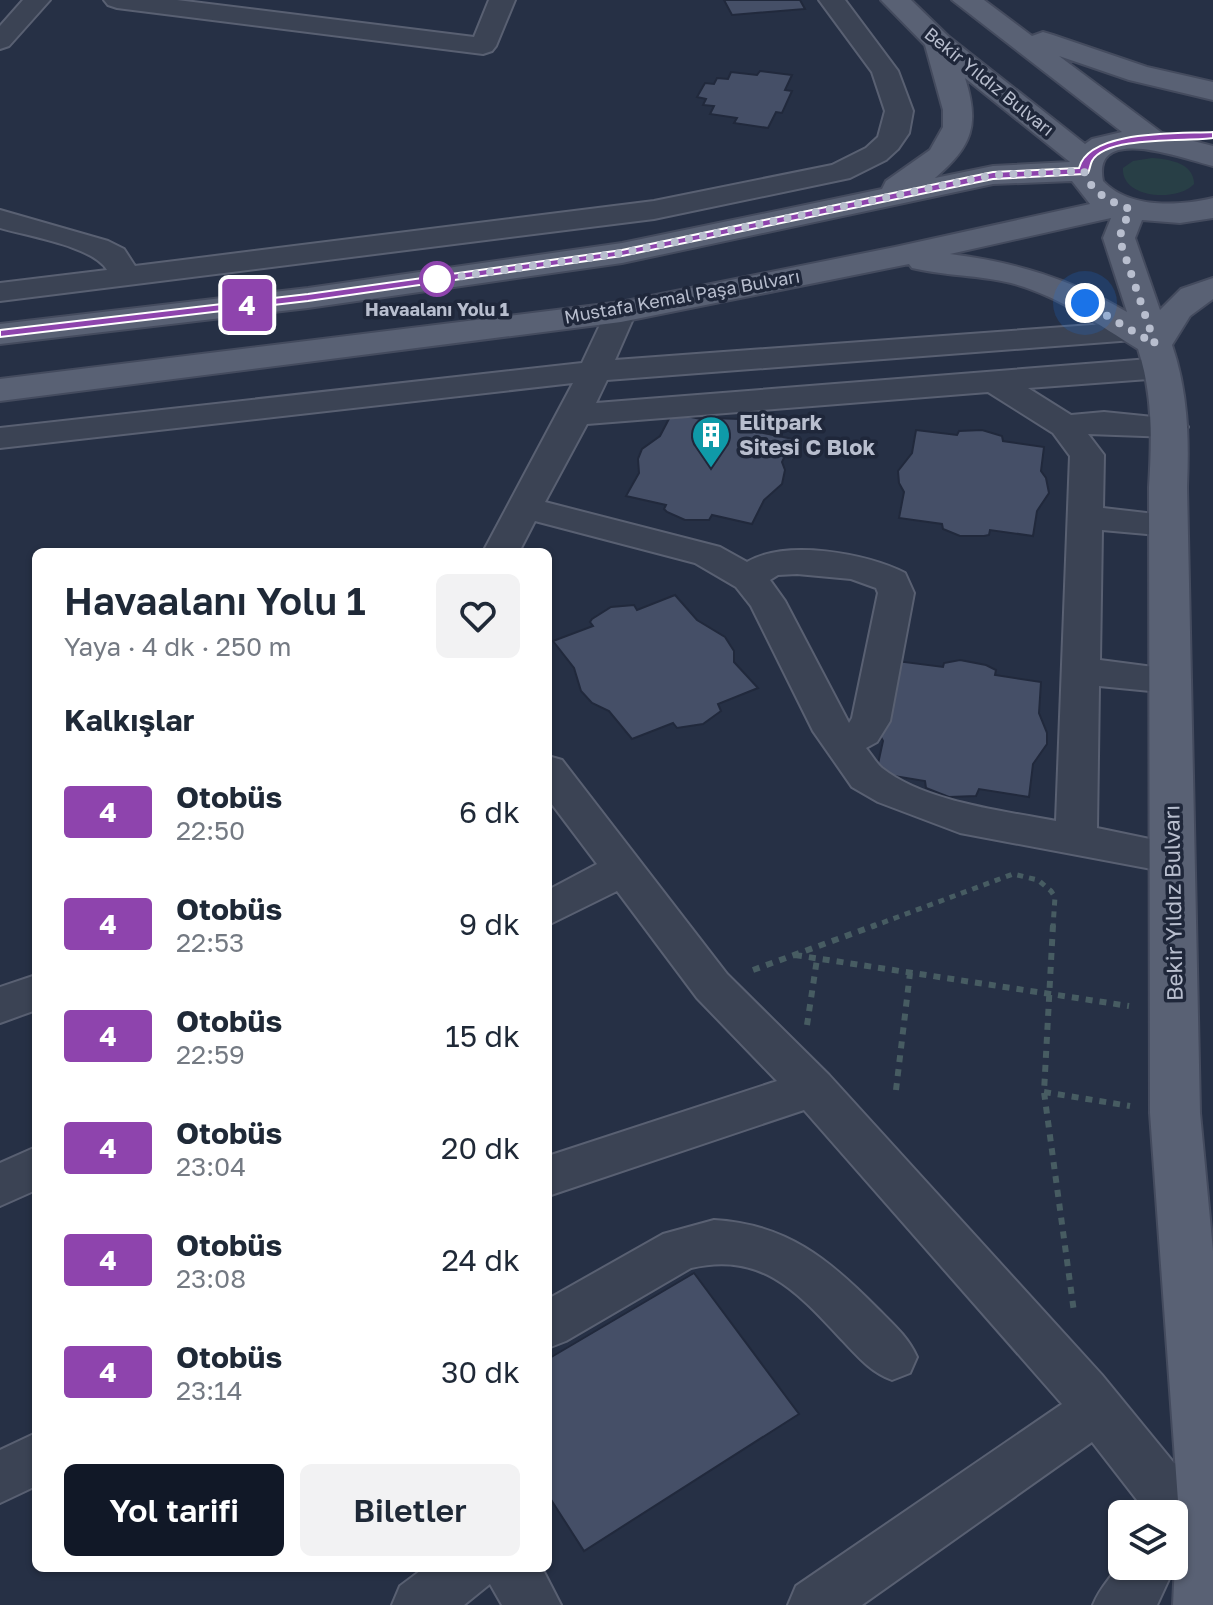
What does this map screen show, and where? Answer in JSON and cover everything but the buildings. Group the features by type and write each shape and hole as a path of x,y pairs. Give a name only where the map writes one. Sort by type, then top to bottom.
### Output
{"main road":[{"name":"Bekir Yıldız Bulvarı","path":"895,0 938,42 1085,166 1088,182 1097,192 1126,207 1119,238 1171,427 1169,525 1175,1113 1207,1501 1203,1605"},
{"path":"966,0 1159,140 1185,145 1213,157"},
{"path":"1002,27 1139,74 1213,91"},
{"path":"874,200 935,162 953,140 959,121 959,102 938,42"},
{"path":"0,334 308,298 622,253 993,175 1085,166 1108,145 1213,136"},
{"path":"1126,207 1173,215 1213,208"},
{"name":"Mustafa Kemal Paşa Bulvarı","path":"0,390 621,312 1126,207"},
{"path":"895,257 992,269 1032,279 1068,293 1150,348 1182,301 1190,295 1213,288"}],"street":[{"path":"0,41 37,0"},
{"path":"117,0 483,46 502,0"},
{"path":"0,292 654,210 840,172 876,154 888,143 895,133 899,111 885,71 832,0"},
{"path":"0,219 98,247 113,255 127,278"},
{"path":"503,548 575,415 621,312"},
{"path":"0,438 595,371 1150,348"},
{"path":"575,415 994,381 1150,348"},
{"path":"994,381 1065,426 1087,455 1076,841"},
{"path":"1065,426 1104,422 1171,427"},
{"path":"525,508 707,555 749,579 767,601 827,721 866,777 921,805 1001,828 1173,858"},
{"path":"1085,518 1169,525"},
{"path":"749,579 758,570 785,562 875,572 892,581 896,593 871,721 863,732 843,744"},
{"path":"1080,671 1171,680"},
{"path":"552,775 712,986 813,1088 1097,1409 1156,1498 1207,1501"},
{"path":"552,907 624,869"},
{"path":"0,1005 32,993"},
{"path":"552,1175 813,1088"},
{"path":"0,1186 32,1169"},
{"path":"552,1323 680,1249 697,1243 736,1240 760,1245 801,1269 892,1357"},
{"path":"815,1605 1097,1409"},
{"path":"0,1478 32,1460"},
{"path":"419,1605 464,1572"},
{"path":"513,1572 534,1605"},
{"path":"1120,1605 1133,1594 1140,1580"}],"path":[{"path":"1074,1313 1044,1092 1050,994 1055,897 1040,880 1026,875 1002,878 794,955 817,959 1050,994 1174,1013"},
{"path":"805,1037 817,959"},
{"path":"896,1090 910,973"},
{"path":"1044,1092 1175,1113"}],"shaded area":[{"path":"1152,158 1173,161 1185,167 1190,171 1194,184 1186,190 1164,195 1140,191 1131,186 1123,168 1133,161"}],"bus line":[{"name":"4","path":"0,334 308,298 622,253 993,175 1084,171 1087,161 1095,152 1125,141 1213,136"}],"place":[{"name":"Havaalanı Yolu 1","path":"437,279"},
{"name":"Elitpark Sitesi C Blok","path":"711,469"}],"route":[{"path":"437,279 428,281 622,253 993,175 1084,171 1097,192 1130,209 1119,238 1155,344 1085,303"}]}
